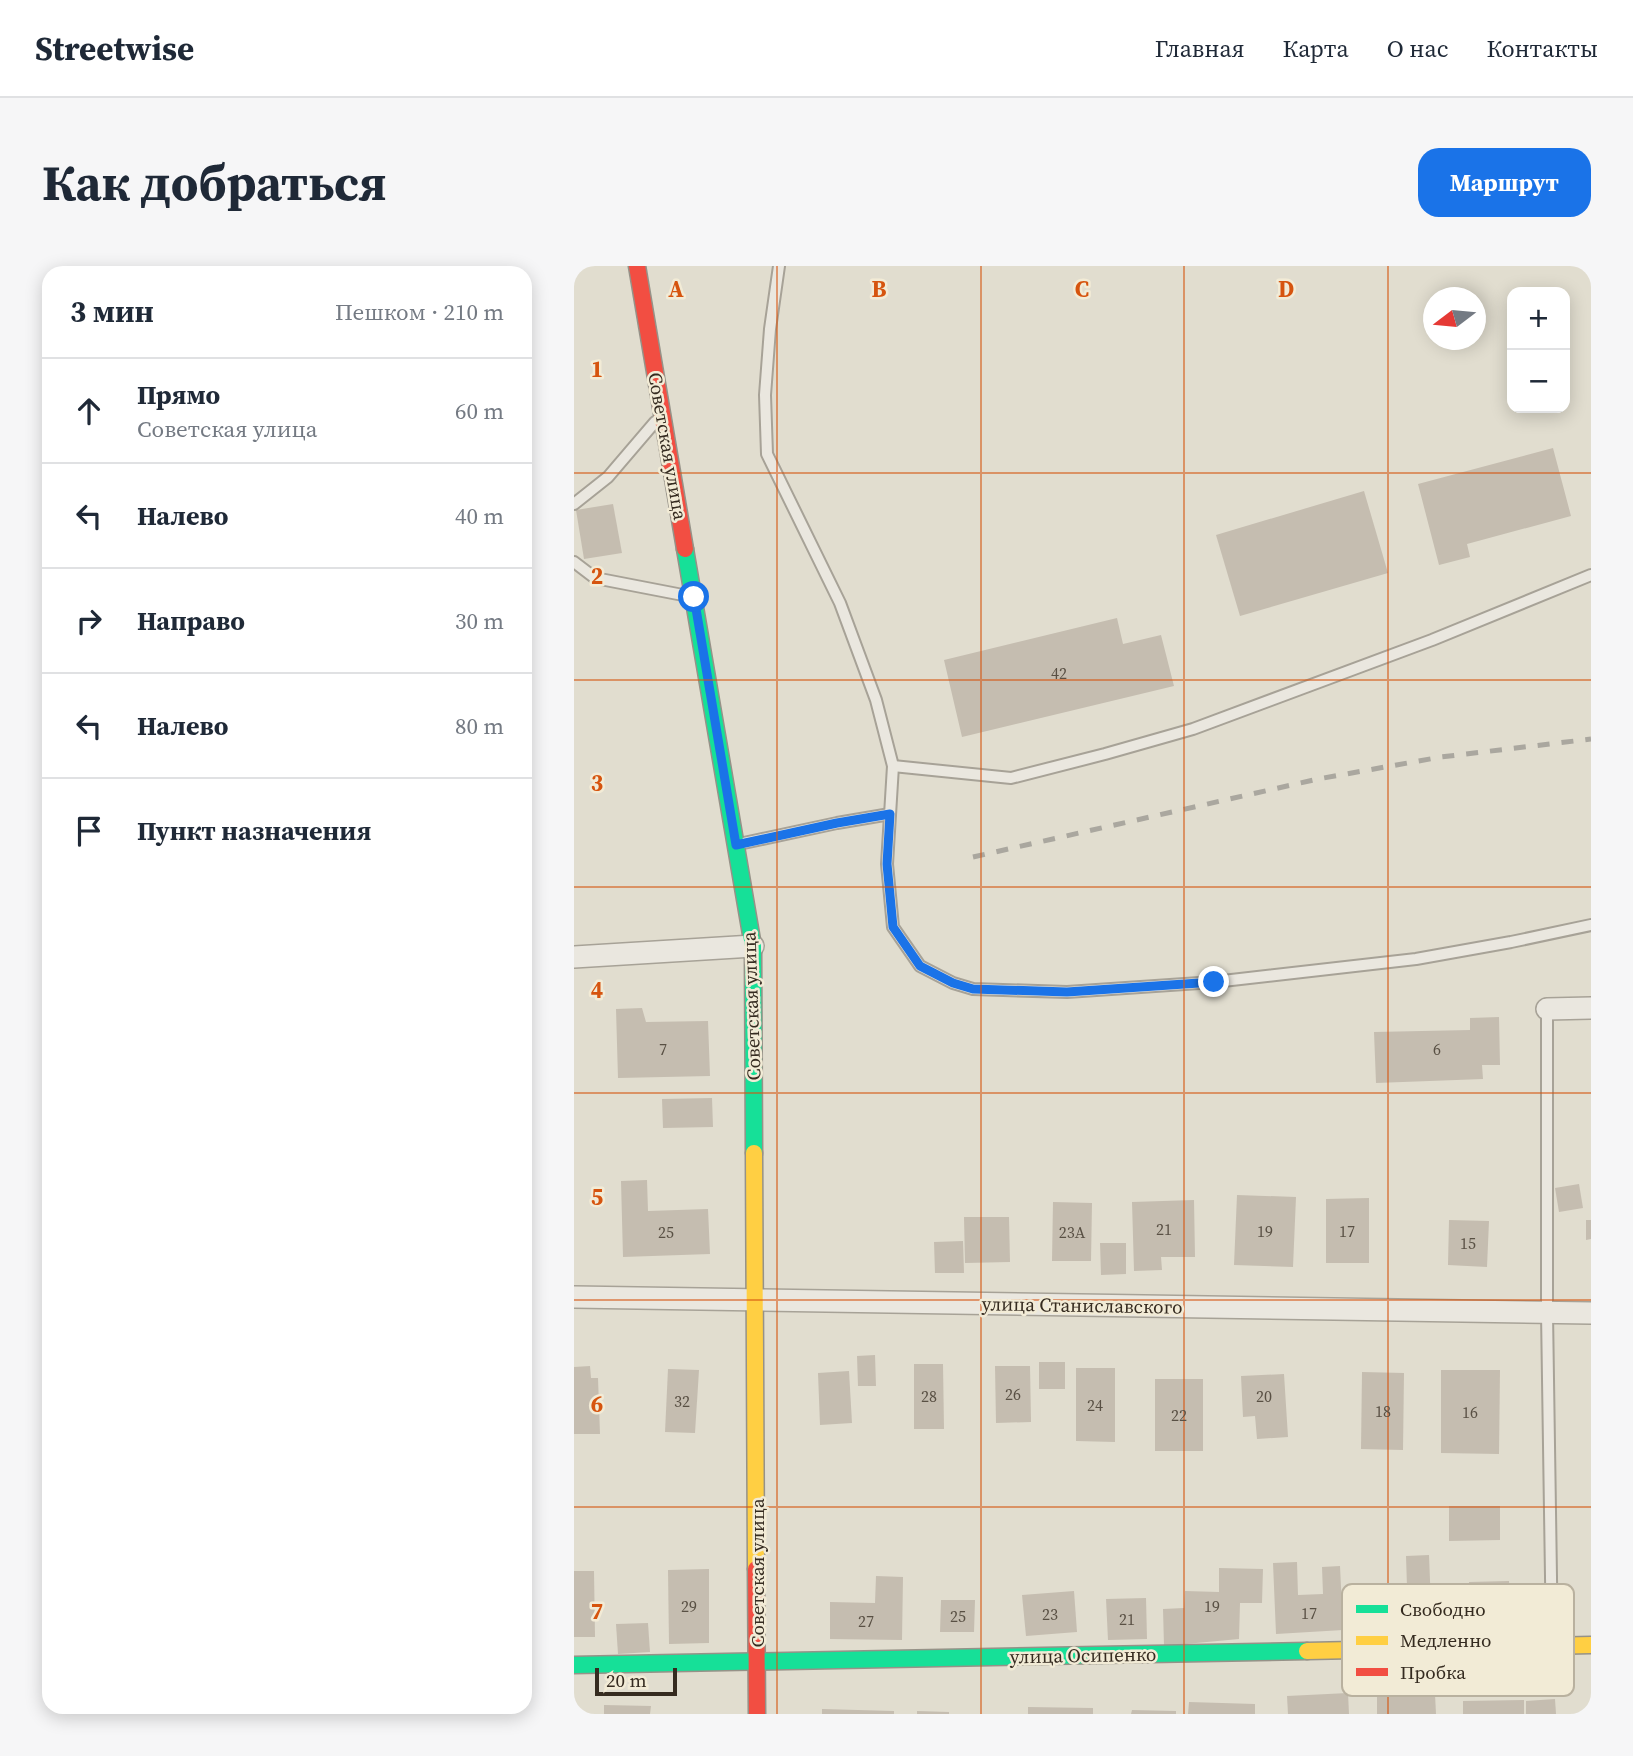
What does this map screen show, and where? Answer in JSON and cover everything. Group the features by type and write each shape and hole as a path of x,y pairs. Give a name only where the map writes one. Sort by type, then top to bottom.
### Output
{"main road":[{"name":"Советская улица","path":"637,266 753,946 757,1714"},
{"name":"улица Осипенко","path":"574,1665 1342,1649"}],"street":[{"path":"574,957 753,946"},
{"path":"1546,1009 1591,1008"},
{"name":"улица Станиславского","path":"574,1297 1591,1313"}],"lane":[{"path":"779,266 769,329 765,395 767,454 840,603 876,700 893,766 887,864 893,927 920,966 953,983 973,989 1067,992 1214,982 1416,959 1591,925"},
{"path":"574,504 608,477 662,414"},
{"path":"574,562 596,578 694,597"},
{"path":"893,766 1010,778 1105,754 1193,729 1432,640 1591,575"},
{"path":"736,845 890,814"},
{"path":"1546,1009 1551,1584"}],"building":[{"path":"1553,448 1571,516 1467,544 1470,557 1439,565 1418,484"},
{"path":"1364,491 1388,573 1240,616 1216,535"},
{"path":"613,504 622,553 584,559 576,510"},
{"path":"1117,618 1123,644 1161,635 1174,686 962,737 944,660"},
{"path":"642,1008 646,1022 708,1021 710,1076 618,1078 616,1009"},
{"path":"1499,1017 1500,1065 1482,1065 1483,1079 1376,1083 1374,1032 1470,1030 1470,1018"},
{"path":"712,1098 713,1127 663,1128 662,1099"},
{"path":"647,1180 648,1211 708,1209 710,1254 623,1257 621,1181"},
{"path":"1579,1184 1583,1208 1559,1212 1555,1188"},
{"path":"1237,1195 1296,1197 1293,1267 1234,1265"},
{"path":"1369,1198 1369,1263 1326,1263 1326,1199"},
{"path":"1194,1200 1195,1257 1161,1257 1162,1270 1134,1271 1132,1202"},
{"path":"1053,1202 1092,1203 1091,1261 1052,1261"},
{"path":"964,1217 1009,1217 1010,1262 965,1263"},
{"path":"1449,1220 1489,1221 1487,1267 1448,1265"},
{"path":"1586,1220 1591,1220 1591,1239 1586,1240"},
{"path":"963,1241 964,1273 935,1273 934,1242"},
{"path":"1100,1243 1126,1243 1126,1274 1101,1275"},
{"path":"875,1355 876,1386 858,1386 857,1356"},
{"path":"1039,1362 1065,1362 1065,1389 1039,1389"},
{"path":"914,1364 943,1364 944,1429 914,1429"},
{"path":"590,1366 591,1378 598,1378 600,1434 574,1434 574,1367"},
{"path":"995,1366 1030,1366 1031,1422 996,1423"},
{"path":"1076,1368 1115,1368 1115,1442 1076,1441"},
{"path":"668,1369 699,1370 695,1433 665,1432"},
{"path":"1441,1370 1500,1370 1499,1454 1441,1453"},
{"path":"849,1371 852,1423 820,1425 818,1373"},
{"path":"1362,1372 1404,1373 1403,1450 1361,1449"},
{"path":"1284,1374 1288,1437 1257,1439 1255,1416 1243,1417 1241,1376"},
{"path":"1155,1379 1203,1379 1203,1451 1155,1451"},
{"path":"1449,1506 1500,1506 1500,1540 1449,1541"},
{"path":"1429,1555 1430,1584 1407,1584 1406,1556"},
{"path":"1297,1562 1298,1595 1323,1594 1322,1567 1340,1566 1342,1630 1276,1634 1273,1563"},
{"path":"1219,1568 1263,1569 1262,1603 1240,1603 1239,1639 1164,1646 1163,1609 1184,1608 1185,1591 1219,1592"},
{"path":"709,1569 709,1643 669,1644 668,1570"},
{"path":"574,1571 594,1571 595,1637 574,1637"},
{"path":"876,1576 903,1577 902,1640 830,1639 830,1602 875,1603"},
{"path":"1509,1581 1509,1584 1469,1584"},
{"path":"1074,1591 1077,1632 1026,1636 1022,1595"},
{"path":"1146,1598 1147,1639 1108,1640 1106,1599"},
{"path":"941,1600 975,1600 974,1632 940,1632"},
{"path":"648,1623 650,1652 618,1654 616,1624"},
{"path":"1342,1693 1342,1696 1348,1696 1349,1714 1288,1714 1287,1696"},
{"path":"1377,1696 1435,1696 1436,1714 1377,1714"},
{"path":"1555,1699 1556,1714 1526,1714 1526,1701"},
{"path":"1524,1700 1524,1714 1463,1714 1463,1701"},
{"path":"1189,1702 1255,1704 1255,1714 1188,1714"},
{"path":"604,1705 651,1706 650,1714 604,1714"},
{"path":"1028,1707 1093,1708 1093,1714 1028,1714"},
{"path":"822,1709 894,1711 894,1714 822,1714"},
{"path":"1132,1710 1176,1711 1176,1714 1131,1714"},
{"path":"917,1711 949,1712 949,1714 917,1714"}],"railway":[{"path":"973,857 1318,779 1441,757 1591,739"}],"traffic: fast":[{"path":"685,549 753,946 754,1153"},
{"path":"574,1665 1307,1651"}],"traffic: slow":[{"path":"754,1153 756,1569"},
{"path":"1574,1645 1591,1645"},
{"path":"1307,1651 1342,1650"}],"traffic: jam":[{"path":"637,266 685,549"},
{"path":"756,1569 757,1714"}],"route":[{"path":"694,597 736,845 890,814 887,864 893,927 920,966 953,983 973,989 1067,992 1214,982"}]}
